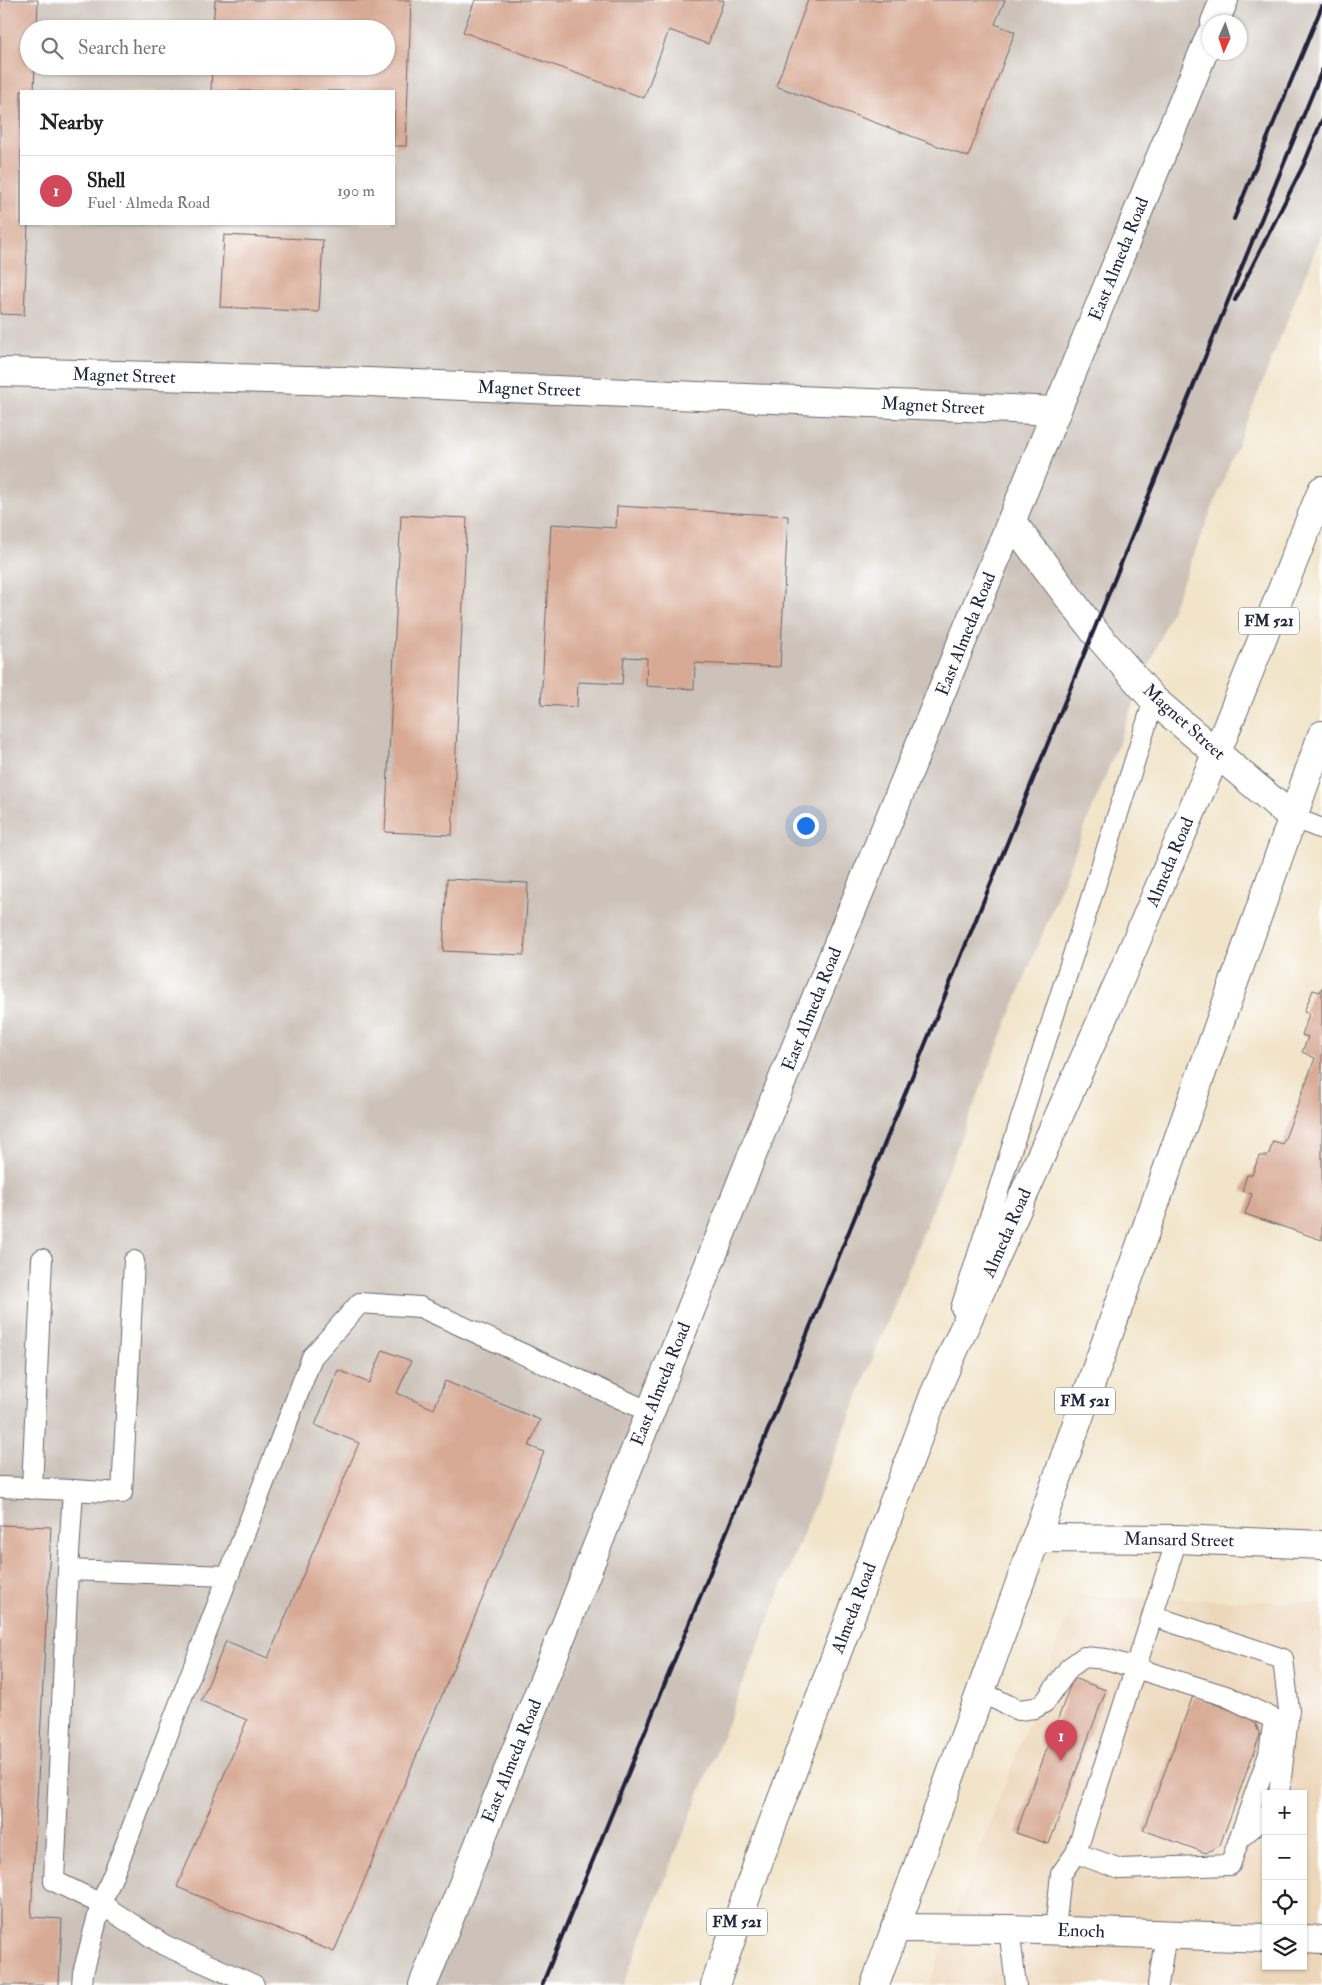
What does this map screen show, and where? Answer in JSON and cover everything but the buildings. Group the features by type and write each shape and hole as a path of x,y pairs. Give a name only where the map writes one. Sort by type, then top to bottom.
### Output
{"street":[{"path":"1218,15 1224,0"},
{"name":"East Almeda Road","path":"423,1985 768,1115 1202,56"},
{"name":"Magnet Street","path":"0,372 344,381 1057,411"},
{"name":"Almeda Road","path":"715,1985 759,1860 934,1395 1076,1079 1216,752 1322,490"},
{"name":"Magnet Street","path":"1012,522 1094,631 1154,700 1292,817"},
{"name":"FM 521","path":"875,1985 1322,735"},
{"name":"Mansard Street","path":"1036,1538 1177,1539 1322,1545"},
{"name":"Enoch","path":"895,1928 1055,1930 1262,1938"},
{"path":"1307,1939 1322,1940"}],"lane":[{"path":"934,1395 1154,700"},
{"path":"1292,817 1322,829"},
{"path":"32,1489 42,1259"},
{"path":"0,1487 122,1493 134,1261"},
{"path":"82,1985 83,1973 101,1904 312,1357 360,1303 420,1308 650,1412"},
{"path":"73,1490 54,1881 101,1904 164,1945 254,1985"},
{"path":"1055,1930 1061,1874 1076,1853 1177,1539"},
{"path":"68,1570 227,1576"},
{"path":"1152,1616 1283,1659 1289,1710 1279,1790"},
{"path":"981,1692 1018,1710 1035,1708 1045,1702 1068,1668 1084,1657 1106,1659 1226,1696 1274,1719 1270,1754 1230,1865 1120,1869 1076,1853"},
{"path":"1240,1839 1262,1820"},
{"path":"1009,1929 1016,1985"},
{"path":"1158,1985 1166,1934"}],"shaded area":[{"path":"0,0 1322,0 1322,233 623,1985 0,1985"},
{"path":"1076,1596 1322,1603 1322,1985 929,1985"}],"railway":[{"path":"1234,219 1322,6"},
{"path":"542,1985 1322,70"},
{"path":"1235,300 1304,164 1322,120"}],"place":[{"name":"Shell","path":"1061,1761"}]}
